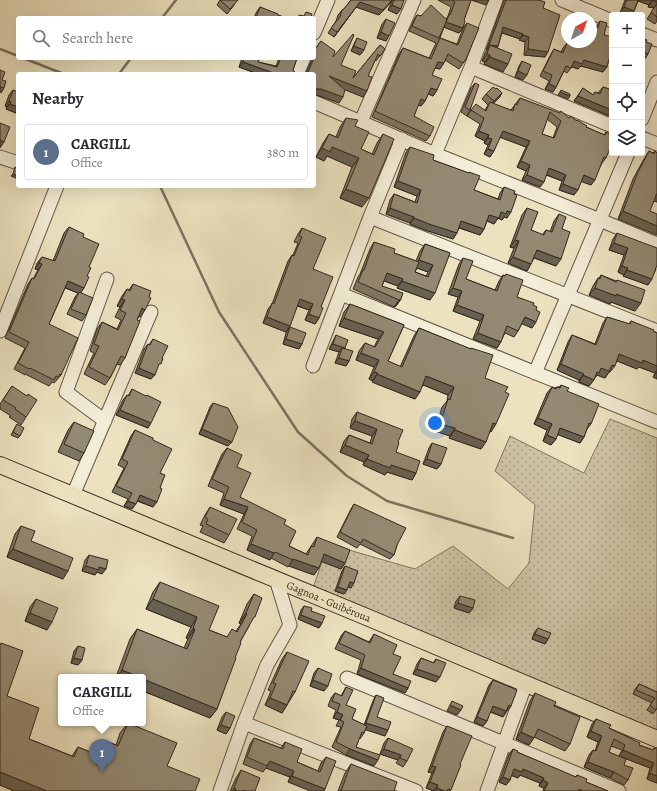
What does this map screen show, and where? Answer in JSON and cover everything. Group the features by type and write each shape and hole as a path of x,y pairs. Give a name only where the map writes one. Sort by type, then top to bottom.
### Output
{"main road":[{"name":"Gagnoa - Guibéroua","path":"0,465 526,683 657,739"}],"street":[{"path":"316,28 328,0"},
{"path":"361,121 414,0"},
{"path":"435,154 471,67 496,0"},
{"path":"562,0 609,20"},
{"path":"645,35 657,40"},
{"path":"298,72 303,60"},
{"path":"471,67 609,125"},
{"path":"645,112 657,82"},
{"path":"316,103 435,154 657,244"},
{"path":"313,366 370,217 402,139"},
{"path":"645,139 657,144"},
{"path":"535,373 627,156"},
{"path":"0,157 16,162"},
{"path":"0,331 56,188"},
{"path":"370,217 657,331"},
{"path":"105,420 66,392 107,279"},
{"path":"341,294 657,422"},
{"path":"73,495 151,312"},
{"path":"220,791 244,723 267,665 290,625 276,579"},
{"path":"347,678 619,791"},
{"path":"487,791 526,683"},
{"path":"244,723 416,791"}],"shaded area":[{"path":"610,419 657,438 657,738 312,591 328,544 415,569 453,546 508,589 529,563 535,505 495,471 510,436 584,473"}],"building":[{"path":"220,0 238,0 230,9"},
{"path":"351,0 392,0 383,10 360,2 337,32 331,28 340,17 342,10"},
{"path":"394,0 404,0 401,9 392,5"},
{"path":"452,0 471,0 464,20 463,28 446,22 455,2"},
{"path":"506,0 539,0 545,2 543,8 560,15 548,52 528,49 529,37 503,27 498,46 489,45"},
{"path":"627,0 638,0 634,11 624,7"},
{"path":"657,4 657,17 651,12"},
{"path":"431,5 447,20 439,38 412,26 417,15 421,16"},
{"path":"260,7 281,16 257,16"},
{"path":"306,12 312,14 312,16 304,16"},
{"path":"386,19 395,23 389,36 381,32"},
{"path":"600,21 607,23 604,35 609,36 609,59 607,67 584,60 582,64 574,61 571,68 566,66 556,87 549,84 552,75 543,71 554,49 563,53 565,48 597,48 598,28"},
{"path":"467,23 479,28 466,59 463,63 448,54 444,63 438,62 432,75 442,79 437,90 431,88 425,101 421,99 414,116 434,127 430,136 375,111 403,48 431,59 440,38 458,45"},
{"path":"353,34 354,35 341,65 356,71 353,78 380,45 385,49 380,56 378,54 368,76 372,77 367,91 329,76 345,90 343,97 321,89 316,89 316,72 308,72 313,60 316,60 316,48 321,41 335,51 333,57"},
{"path":"357,38 367,42 364,50 354,46"},
{"path":"645,39 647,40 646,42 652,44 648,54 645,52"},
{"path":"490,45 512,54 508,64 490,57 490,55 487,54"},
{"path":"244,60 259,60 258,62 277,67 280,60 296,60 293,70 294,72 270,72 243,62"},
{"path":"522,61 531,65 527,75 518,71"},
{"path":"0,70 5,72 2,80 6,81 4,88 0,87"},
{"path":"475,83 479,85 470,110 465,107"},
{"path":"493,87 496,89 497,88 502,93 494,101 486,94"},
{"path":"603,87 609,89 609,109 578,96 583,88 593,95 595,92 600,94"},
{"path":"13,90 16,91 16,106 10,104 11,102 9,101"},
{"path":"561,90 570,94 570,96 560,92"},
{"path":"520,98 560,113 561,111 569,118 570,116 587,126 586,127 605,135 606,132 609,134 609,151 606,158 604,157 595,180 584,175 578,190 563,184 566,175 549,168 544,182 527,175 530,165 521,161 530,141 503,131 494,151 488,149 492,139 488,138 489,135 479,131 484,118 471,110 476,104 486,111 490,102 513,111 515,104 517,105","holes":["550,112 561,121 554,138 542,134"]},
{"path":"346,118 358,120 355,126 369,132 361,149 374,155 383,134 394,139 369,198 346,189 359,158 332,147 330,152 322,148 329,134 338,138"},
{"path":"0,123 10,127 4,142 0,140"},
{"path":"410,147 434,155 433,160 480,176 474,190 500,200 504,187 515,191 514,194 517,195 511,212 507,211 506,214 501,212 499,218 489,215 484,229 461,221 457,233 429,224 390,208 394,194 417,203 421,190 398,181"},
{"path":"649,151 654,154 655,151 657,153 657,193 650,211 657,214 657,226 623,211 638,172"},
{"path":"15,167 16,167 16,175 13,174"},
{"path":"527,208 538,212 531,230 544,235 546,230 552,232 559,214 566,217 562,229 570,232 561,259 537,250 531,264 513,257 519,241 515,240"},
{"path":"69,227 84,234 83,237 99,244 89,267 91,268 87,276 89,277 84,288 68,281 49,324 78,338 61,375 60,374 58,377 56,376 54,380 18,363 29,342 9,332 32,278 34,279 42,264 39,263 42,257 55,261"},
{"path":"302,228 326,238 313,269 333,277 321,307 323,308 319,318 309,314 313,304 300,299 290,326 267,317 272,303 274,304 292,255 294,256 302,237 299,236"},
{"path":"617,233 657,248 657,265 652,279 627,270 628,268 622,266 628,248 614,243"},
{"path":"374,242 395,249 394,253 419,262 415,272 428,277 433,265 419,260 425,244 450,253 435,293 402,281 403,279 387,273 382,286 403,293 401,299 399,300 358,282"},
{"path":"463,258 473,261 466,279 497,291 503,275 505,276 506,274 523,280 517,297 534,303 533,305 537,307 536,310 540,312 536,322 525,317 518,331 507,326 501,342 478,333 484,315 457,305 462,291 453,288"},
{"path":"601,275 616,282 617,280 645,290 641,303 595,288 598,278 600,279"},
{"path":"133,284 151,291 149,297 151,298 145,310 142,308 137,320 140,321 125,358 121,356 110,378 89,367 99,346 94,344 102,322 118,330 126,313 120,310 125,300 122,299 127,289 130,291"},
{"path":"79,292 93,298 86,315 71,309"},
{"path":"350,304 404,325 388,361 402,367 419,328 471,349 493,355 485,378 508,387 505,392 509,394 496,424 493,423 486,442 455,430 455,428 440,424 448,399 450,400 454,387 426,376 420,392 374,372 379,360 361,353 365,343 375,347 384,332 344,318"},
{"path":"607,317 630,324 631,321 654,330 653,331 657,333 657,366 643,360 642,363 619,354 615,366 612,365 609,371 601,368 599,373 597,372 594,380 561,364 572,335 596,345"},
{"path":"290,327 306,333 302,344 286,339"},
{"path":"336,335 348,340 345,348 333,344"},
{"path":"153,339 168,346 155,375 139,368 148,344 150,345"},
{"path":"342,348 353,351 349,361 339,358"},
{"path":"561,385 569,388 567,391 599,404 591,424 589,423 584,437 560,428 556,439 547,435 552,424 538,418 552,387 556,389 557,387 560,388"},
{"path":"12,386 27,396 28,394 37,400 26,417 15,409 16,408 3,400"},
{"path":"132,389 161,402 151,423 120,410 127,395 129,396"},
{"path":"213,403 228,408 238,427 232,442 202,429"},
{"path":"357,412 403,430 396,452 420,461 416,473 391,465 390,468 367,459 369,455 345,445 349,435 372,444 377,429 355,421"},
{"path":"74,422 94,431 84,453 64,444"},
{"path":"17,424 24,428 20,436 13,432"},
{"path":"135,430 172,449 160,473 165,475 157,502 140,495 136,504 128,501 132,493 116,486 128,462 122,459"},
{"path":"432,443 447,448 441,464 427,459"},
{"path":"227,448 242,455 237,467 251,473 240,497 286,520 284,524 296,531 289,546 308,555 311,546 314,547 317,537 350,550 345,563 324,554 319,568 251,544 257,530 242,522 248,507 224,499 229,487 212,479"},
{"path":"354,504 406,528 397,545 394,555 363,539 361,543 340,532"},
{"path":"210,507 237,519 229,535 206,524 208,519 205,517"},
{"path":"21,526 35,531 31,541 73,558 68,571 13,549"},
{"path":"89,555 108,560 106,569 99,567 99,570 86,566"},
{"path":"345,566 358,571 354,583 350,582 347,590 338,587"},
{"path":"160,582 219,606 209,630 227,637 232,629 237,632 247,614 246,613 254,594 262,598 255,617 240,642 241,643 236,658 217,709 146,680 146,674 132,674 122,670 137,629 187,649 195,629 193,629 197,617 153,599"},
{"path":"460,596 475,600 473,608 458,603"},
{"path":"36,599 58,608 52,622 30,613"},
{"path":"304,606 312,608 311,611 325,616 322,623 301,615"},
{"path":"538,628 551,633 548,639 535,634"},
{"path":"345,631 370,643 374,634 397,645 393,654 401,657 393,674 411,681 408,688 361,668 365,655 339,643"},
{"path":"1,643 23,651 7,696 39,708 29,739 74,757 78,747 100,756 106,741 118,746 127,726 135,726 177,743 167,766 200,779 195,791 47,791 0,772"},
{"path":"78,646 85,648 82,660 74,658"},
{"path":"287,652 309,661 295,692 293,691 287,705 270,698 276,684 273,683"},
{"path":"421,658 434,663 436,659 446,663 440,677 417,669"},
{"path":"318,668 332,674 328,686 313,680"},
{"path":"493,680 517,690 511,706 509,705 506,711 493,706 487,721 477,717"},
{"path":"639,684 657,692 656,710 650,705 655,698 636,690"},
{"path":"346,687 353,690 346,705 356,709 352,719 367,726 364,733 362,732 356,747 380,755 378,760 336,742 344,722 340,720 343,715 337,712 340,704 332,701 335,693 342,696"},
{"path":"535,693 556,702 554,706 580,717 570,744 538,729 534,738 521,732"},
{"path":"376,695 384,698 377,717 391,722 388,730 366,723"},
{"path":"452,701 463,706 461,710 450,705"},
{"path":"226,712 235,716 230,728 221,725"},
{"path":"596,719 611,725 609,728 640,743 639,745 653,750 654,748 657,749 657,776 650,773 654,763 623,750 625,745 614,739 609,752 626,759 624,765 633,768 628,780 614,772 588,762 593,750 596,751 602,736 591,731"},
{"path":"447,726 472,736 451,790 448,789 445,791 437,788 438,785 430,782 436,767 432,766"},
{"path":"254,738 283,749 285,742 302,749 297,762 320,772 326,757 336,761 325,789 292,776 294,771 270,761 267,766 247,757"},
{"path":"388,738 413,749 407,761 400,758 401,755 384,749"},
{"path":"513,749 576,777 577,775 587,779 586,782 608,791 583,791 579,789 578,791 544,791 548,783 543,780 544,778 523,769 522,772 514,769 510,780 503,777"},
{"path":"351,764 397,782 394,791 341,791"},
{"path":"241,770 260,778 255,791 235,790 236,789 234,788"}],"waterway":[{"path":"164,16 176,0"},
{"path":"0,49 16,55"},
{"path":"28,60 59,72"},
{"path":"120,72 130,60"},
{"path":"161,188 219,312 298,432 347,476 387,501 513,538"}],"place":[{"name":"CARGILL","path":"102,772"}]}
